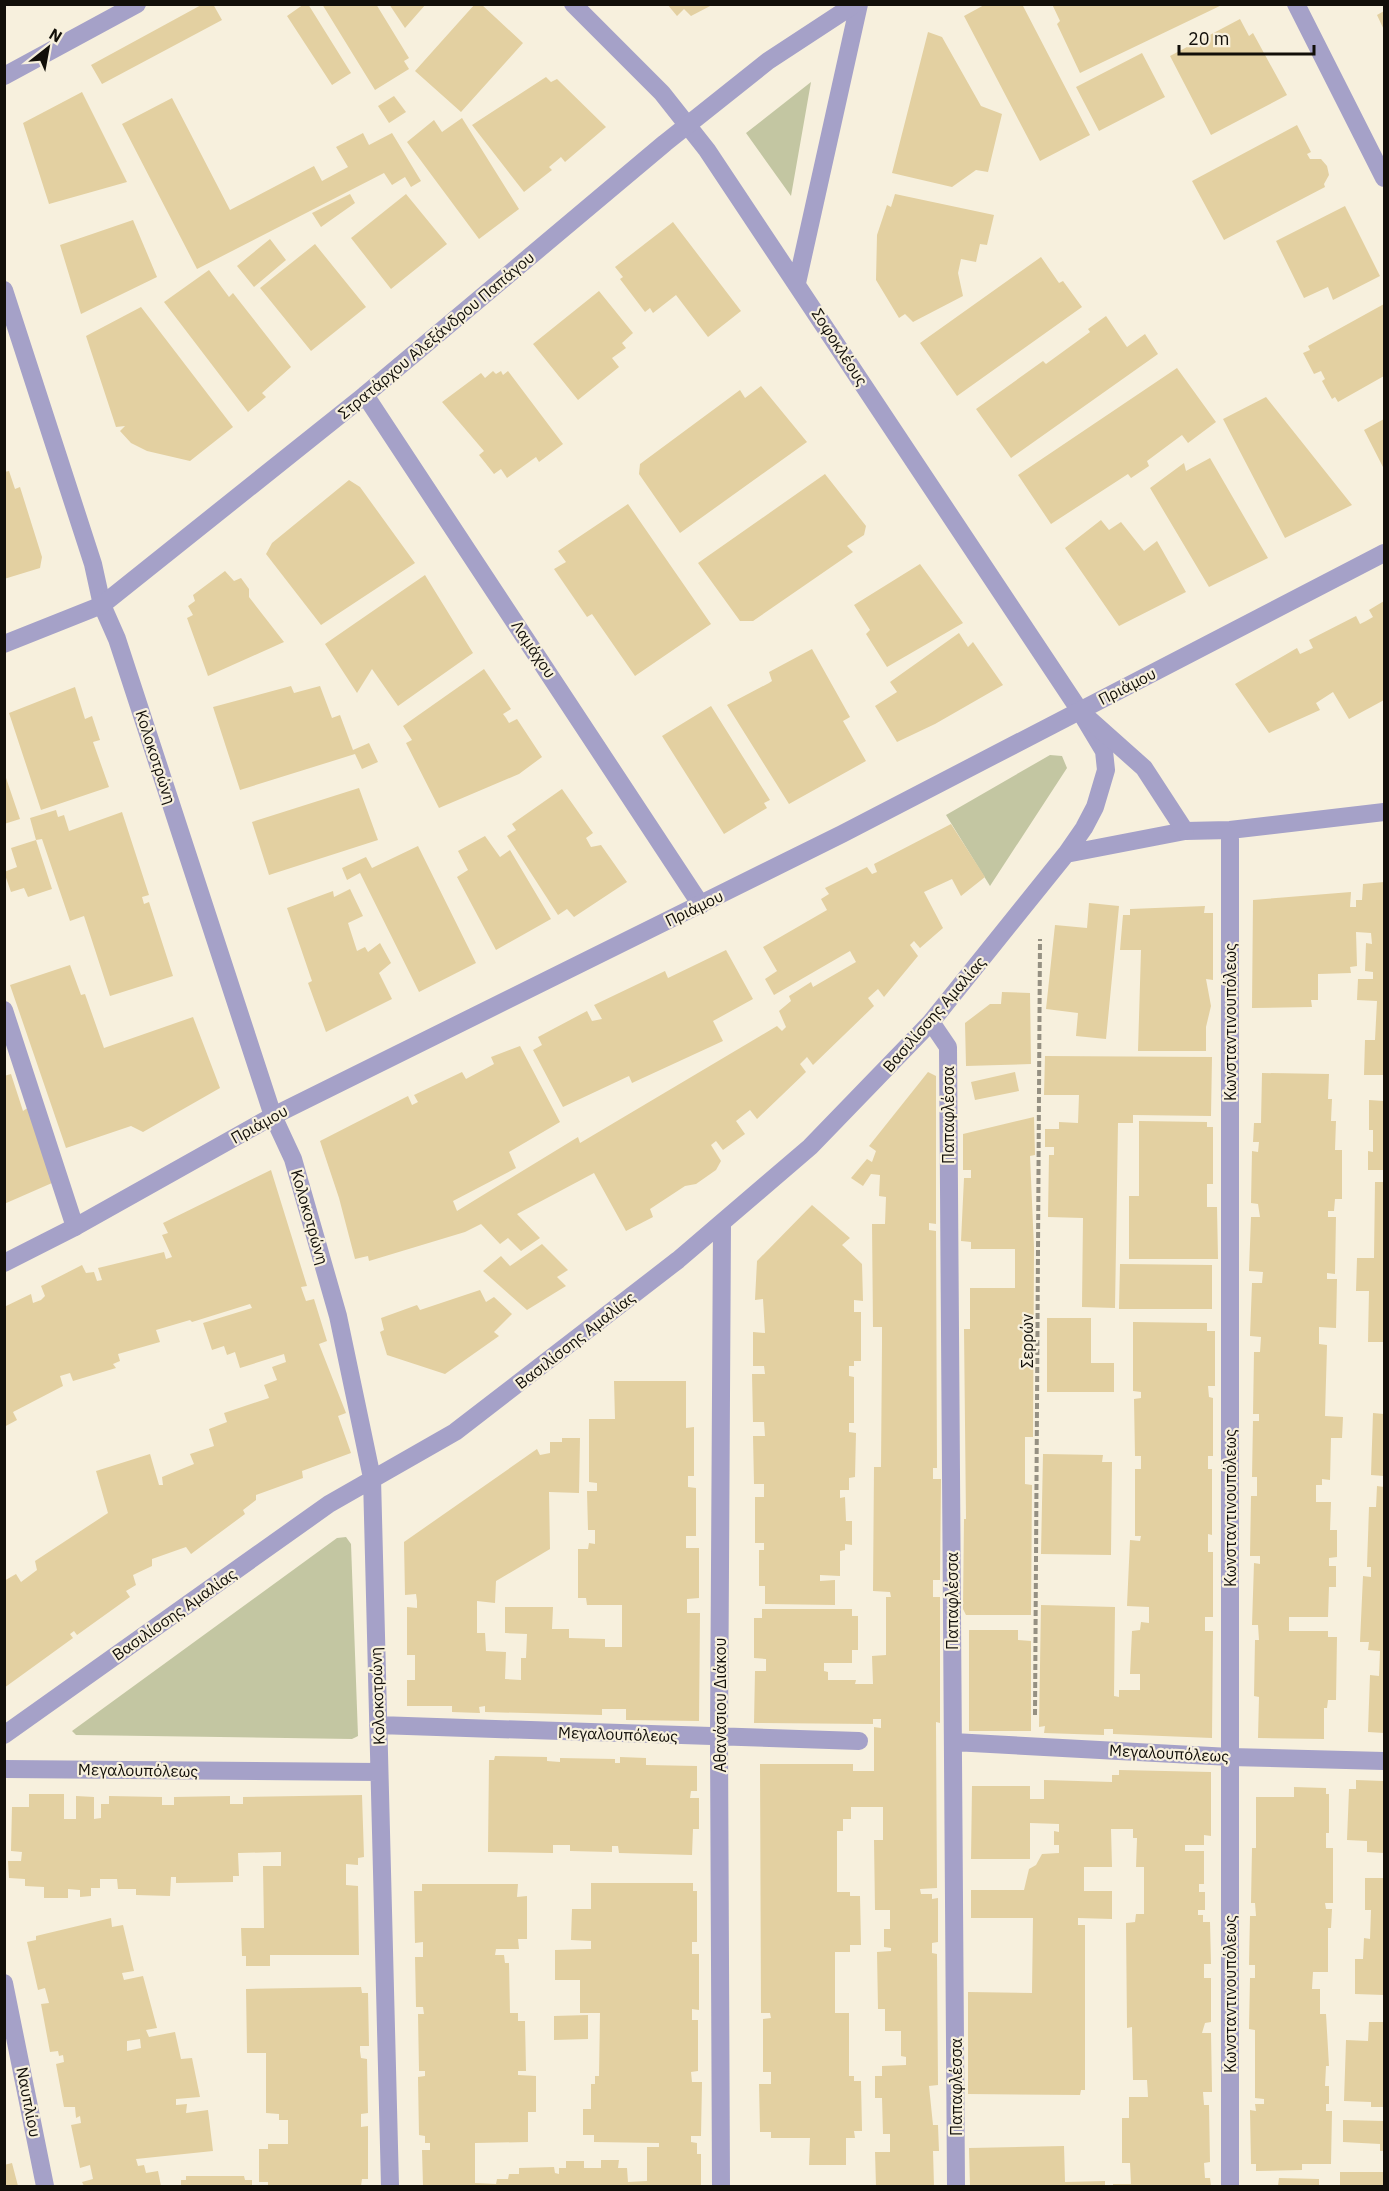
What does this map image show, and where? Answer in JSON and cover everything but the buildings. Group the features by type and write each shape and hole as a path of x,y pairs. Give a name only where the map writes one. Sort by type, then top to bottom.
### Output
{"street":[{"path":"4,76 137,4"},
{"name":"Σοφοκλέους","path":"573,4 662,93 689,124 1080,711"},
{"path":"797,283 857,4"},
{"name":"Στρατάρχου Αλεξάνδρου Παπάγου","path":"4,644 102,605 365,395 689,124 768,61 857,4"},
{"path":"1296,4 1384,178"},
{"name":"Κολοκοτρώνη","path":"4,290 93,564 102,605 117,639 273,1116 293,1159 338,1316 372,1478 390,2187"},
{"name":"Λαμάχου","path":"365,395 701,905"},
{"name":"Πριάμου","path":"4,1263 75,1227 273,1116 701,905 1384,553"},
{"path":"1080,711 1144,768 1185,831"},
{"name":"Βασιλίσσης Αμαλίας","path":"4,1735 329,1504 455,1432 722,1224 818,1140 931,1022 1066,854 1095,807 1106,770 1104,751 1080,711"},
{"path":"1066,854 1185,831 1230,830 1384,812"},
{"name":"Κωνσταντινουπόλεως","path":"1230,830 1230,2187"},
{"path":"4,1010 75,1227"},
{"name":"Παπαφλέσσα","path":"931,1022 948,1047 956,2187"},
{"name":"Αθανάσιου Διάκου","path":"721,2187 719,1738 722,1224"},
{"name":"Μεγαλουπόλεως","path":"378,1725 859,1741"},
{"name":"Μεγαλουπόλεως","path":"953,1742 1384,1761"},
{"name":"Μεγαλουπόλεως","path":"4,1768 379,1773"},
{"name":"Ναυπλίου","path":"4,1983 12,2056 45,2187"}],"path":[{"name":"Σερρών","path":"1035,1746 1040,937"}],"green space":[{"path":"811,82 791,196 746,133"},
{"path":"1050,755 1062,756 1067,768 990,886 946,815"},
{"path":"346,1537 351,1544 358,1736 352,1739 76,1735 72,1731 337,1538"}]}
